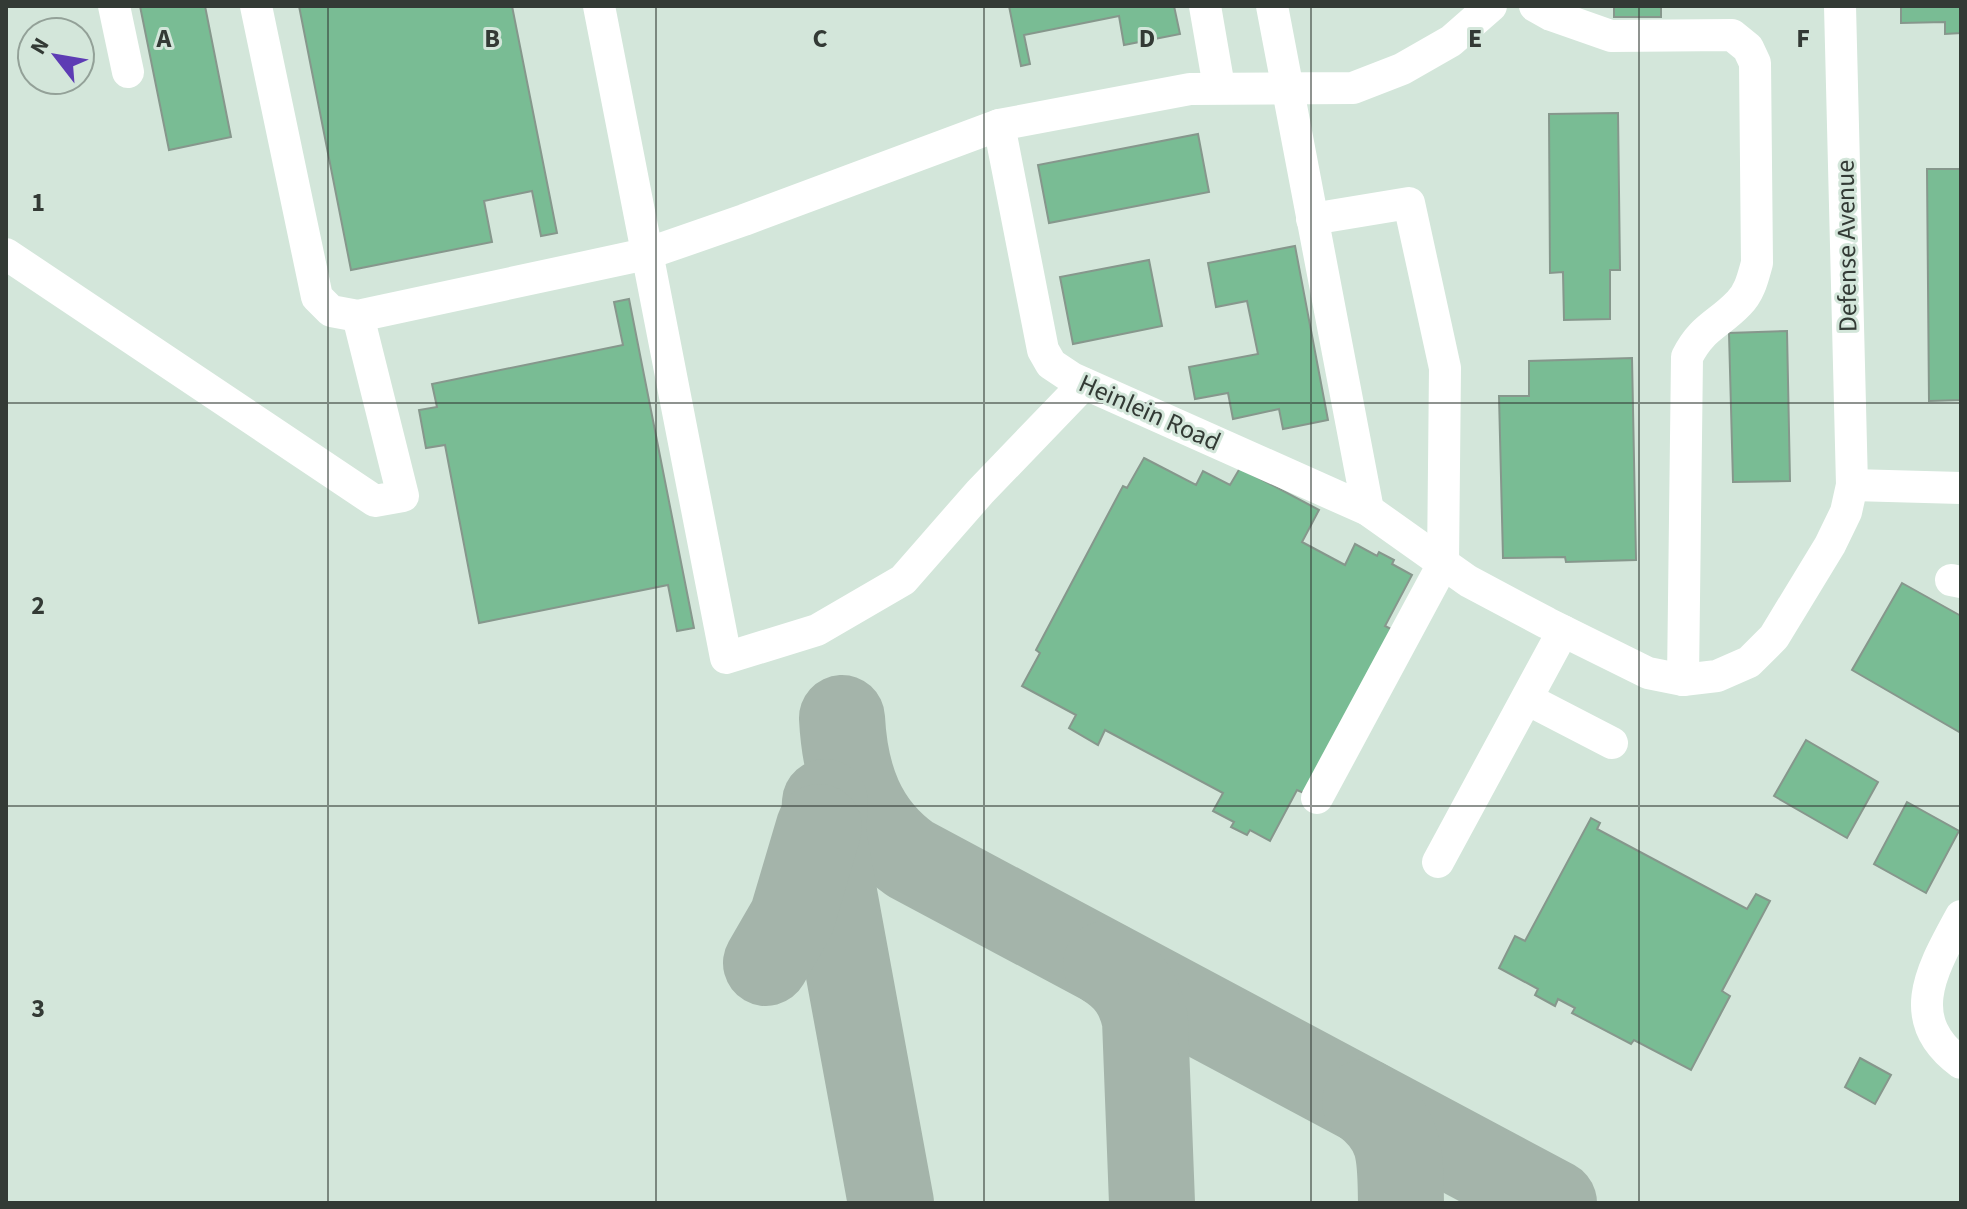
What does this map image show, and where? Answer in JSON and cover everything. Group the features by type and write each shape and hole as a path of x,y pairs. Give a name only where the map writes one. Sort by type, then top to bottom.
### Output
{"street":[{"path":"114,6 128,72"},
{"path":"256,6 317,297 331,311 358,316 646,254 999,125 1190,89 1353,88 1402,69 1451,41 1491,6"},
{"path":"599,6 726,658 817,630 903,580 980,492 1084,384"},
{"path":"1205,6 1219,87"},
{"path":"1272,6 1368,510"},
{"path":"1535,6 1551,15 1611,36 1732,35 1748,48 1755,63 1757,263 1751,286 1741,302 1697,337 1687,357 1683,680"},
{"name":"Defense Avenue","path":"1840,6 1852,485"},
{"name":"Heinlein Road","path":"999,125 1043,350 1051,364 1084,384 1368,510 1468,581 1648,673 1683,680 1717,676 1749,662 1774,637 1830,545 1846,512 1852,485"},
{"path":"1312,219 1409,203 1445,368 1443,564 1317,798"},
{"path":"6,254 375,501 403,496 358,316"},
{"path":"1852,485 1961,488"},
{"path":"1438,862 1563,631"},
{"path":"1527,699 1612,743"},
{"path":"1961,916 1930,980 1927,1013 1935,1040 1961,1063"}],"building":[{"path":"140,6 205,6 231,137 169,150"},
{"path":"299,6 512,6 557,233 541,236 532,191 484,201 492,242 351,270"},
{"path":"1009,6 1174,6 1180,34 1124,45 1119,16 1024,35 1030,64 1021,66"},
{"path":"1614,6 1661,6 1661,17 1614,17"},
{"path":"1901,6 1961,6 1961,33 1945,34 1945,22 1901,23"},
{"path":"1618,113 1620,270 1610,270 1610,319 1564,320 1563,272 1550,273 1549,114"},
{"path":"1198,134 1209,192 1049,223 1038,165"},
{"path":"1927,169 1961,169 1961,400 1929,401"},
{"path":"1295,246 1328,420 1283,429 1279,409 1233,419 1228,393 1195,399 1189,367 1258,354 1247,301 1216,307 1208,263"},
{"path":"1149,260 1162,326 1073,344 1060,277"},
{"path":"629,299 694,628 677,631 668,585 479,623 445,445 426,448 419,410 437,407 432,384 623,345 614,302"},
{"path":"1787,331 1790,481 1733,482 1729,333"},
{"path":"1632,358 1636,560 1566,562 1565,557 1503,558 1499,396 1529,396 1529,361"},
{"path":"1144,458 1196,485 1203,471 1230,485 1240,468 1319,510 1302,542 1345,565 1355,544 1377,556 1379,552 1394,560 1392,564 1412,575 1385,626 1393,630 1306,794 1297,790 1270,841 1250,830 1247,835 1231,827 1234,822 1213,811 1223,793 1105,730 1098,745 1069,728 1076,715 1022,686 1040,653 1036,650 1123,486 1127,488"},
{"path":"1902,583 1961,616 1961,733 1852,670"},
{"path":"1806,740 1878,782 1847,838 1774,796"},
{"path":"1907,802 1959,831 1926,893 1874,864"},
{"path":"1591,818 1600,823 1597,829 1747,909 1756,894 1770,901 1722,991 1730,996 1691,1070 1634,1040 1631,1044 1572,1013 1575,1008 1558,999 1555,1006 1535,995 1538,989 1499,968 1515,936 1525,941"},
{"path":"1860,1058 1891,1075 1875,1104 1845,1087"}],"taxiway":[{"path":"842,718 847,760 859,798 880,831 910,859 1554,1203"},
{"path":"825,802 823,833 891,1203"},
{"path":"766,963 792,918 819,827"},
{"path":"1106,964 1132,987 1145,1020 1152,1203"},
{"path":"1365,1102 1387,1124 1393,1135 1399,1159 1401,1203"}]}
